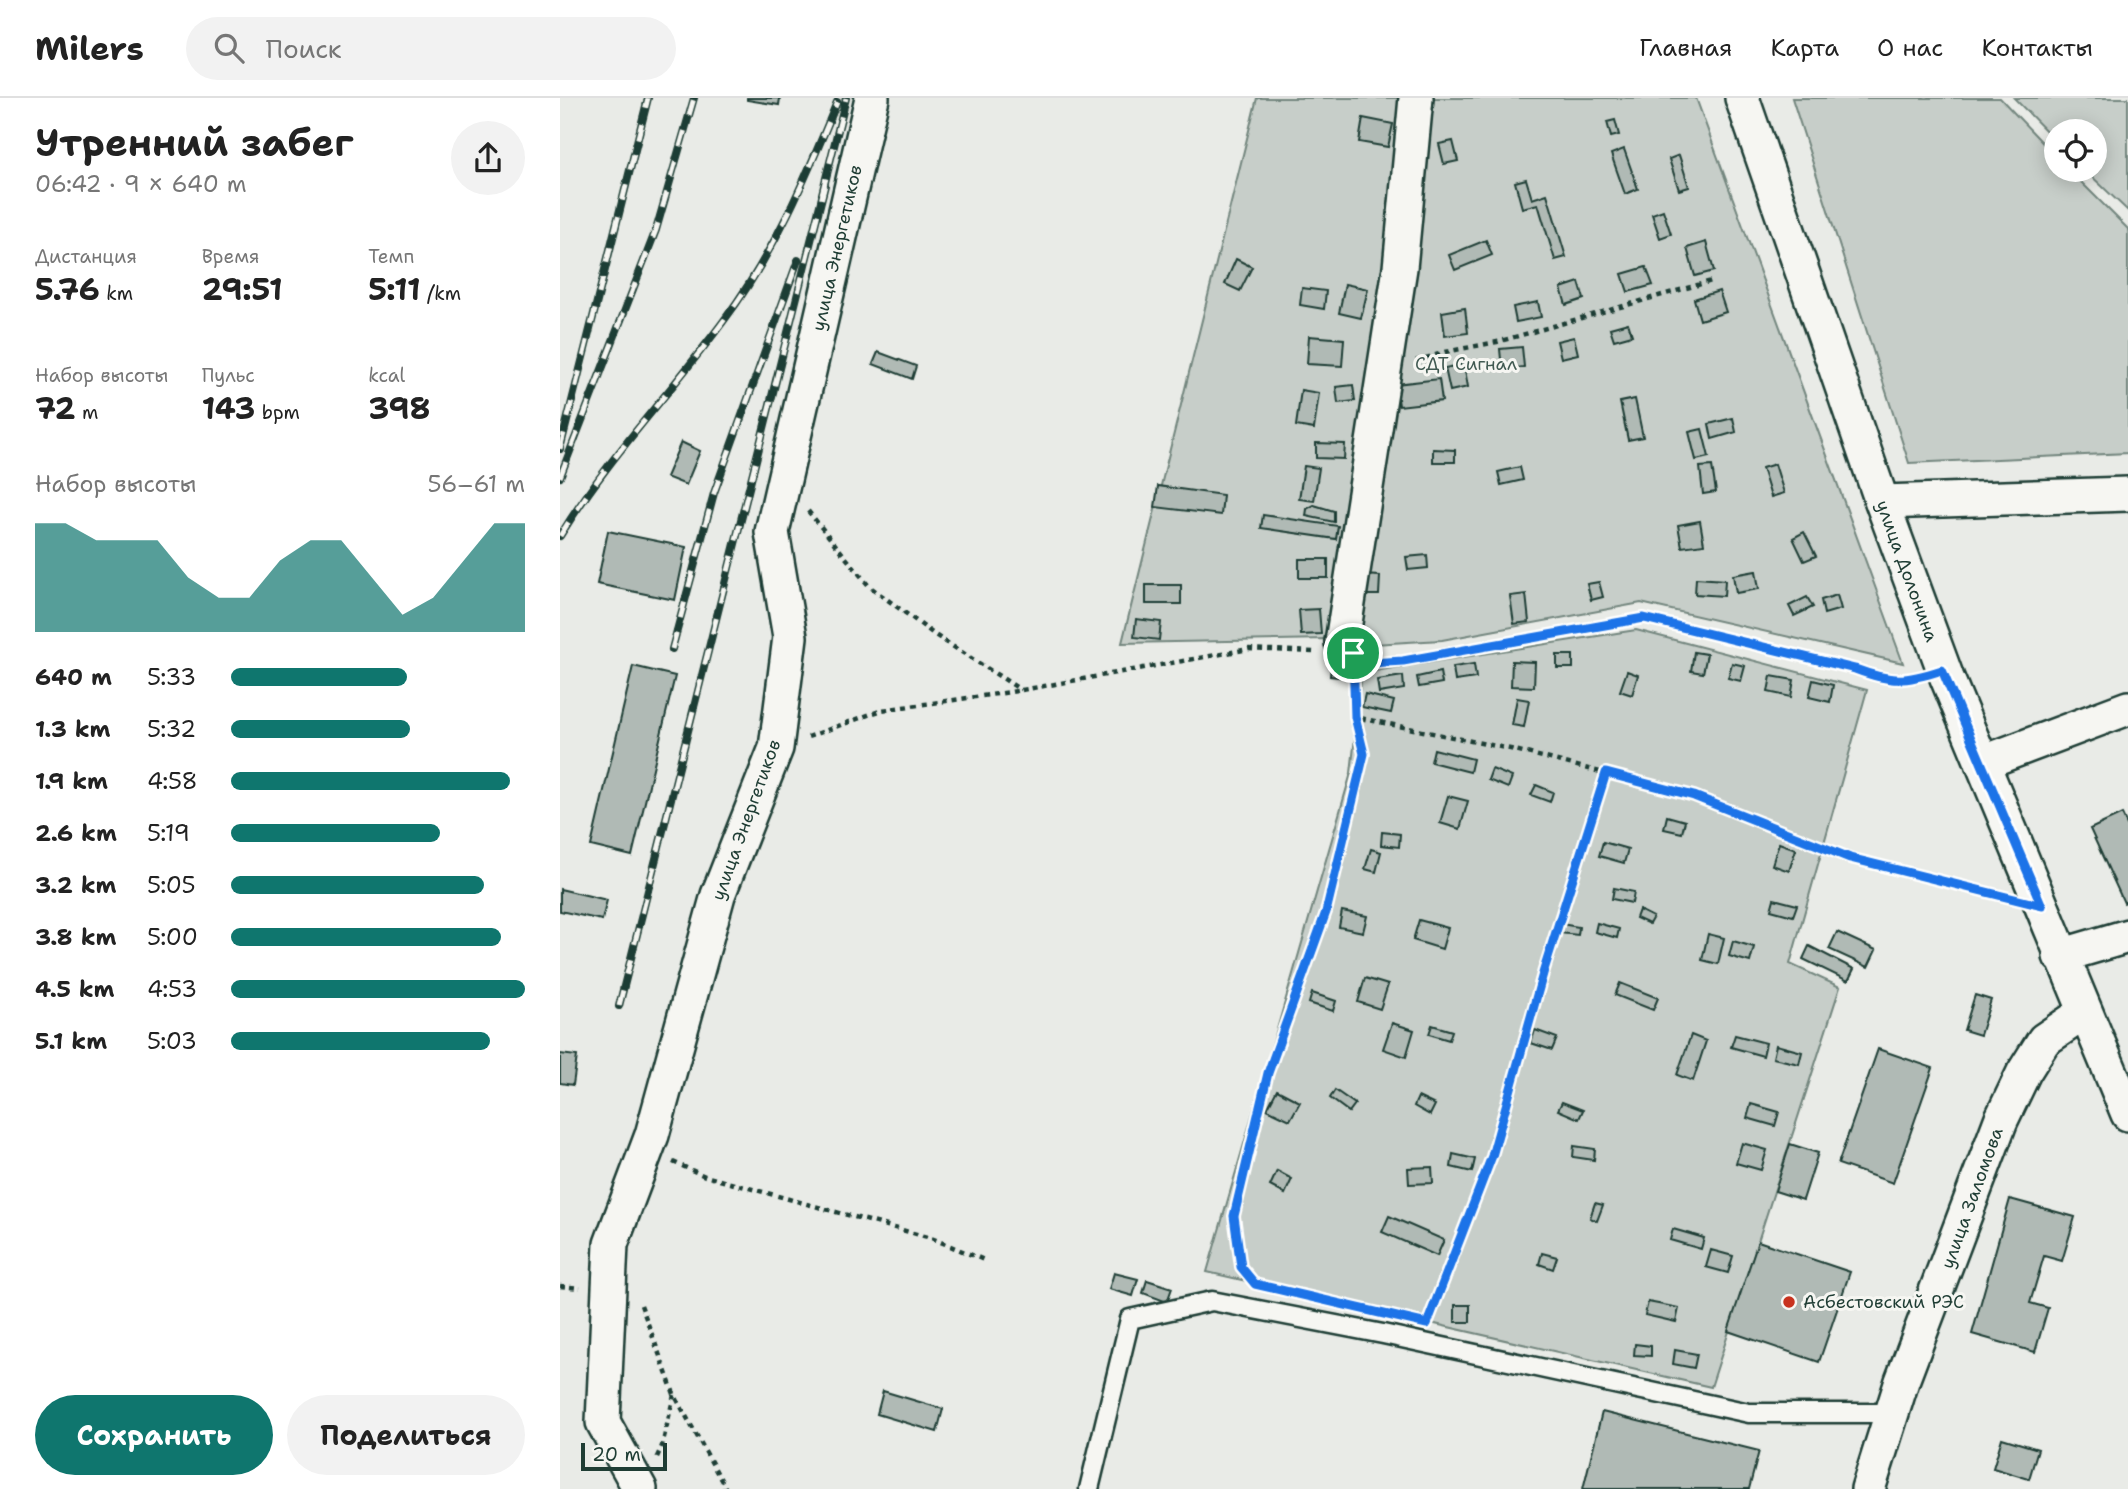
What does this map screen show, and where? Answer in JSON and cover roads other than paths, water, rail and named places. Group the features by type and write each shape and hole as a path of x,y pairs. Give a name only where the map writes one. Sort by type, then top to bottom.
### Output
{"street":[{"name":"улица Энергетиков","path":"646,1478 603,1422 611,1244 646,1150 718,895 776,748 790,636 772,532 872,98"},
{"path":"1353,653 1342,642 1400,268 1416,98"},
{"name":"улица Долонина","path":"1742,98 1882,502 1947,678 2042,906 2060,956 2128,1114"},
{"path":"1882,502 2128,494"},
{"path":"1982,763 2128,708"},
{"path":"2060,956 2128,936"},
{"name":"улица Заломова","path":"1868,1489 1892,1413 2001,1120 2024,1072 2044,1040 2085,1012"}],"lane":[{"path":"1090,1489 1130,1319 1212,1301 1383,1334 1749,1413 1892,1413"}],"railway":[{"path":"560,449 648,98"},
{"path":"560,477 656,230 694,98"},
{"path":"822,194 846,98"},
{"path":"560,536 598,479 743,294 788,214 837,102"},
{"path":"619,1006 825,185"},
{"path":"672,649 714,493 798,260"}],"place":[{"name":"Асбестовский РЭС","path":"1789,1302"}],"park label":[{"name":"СДТ Сигнал","path":"1466,364"}]}
